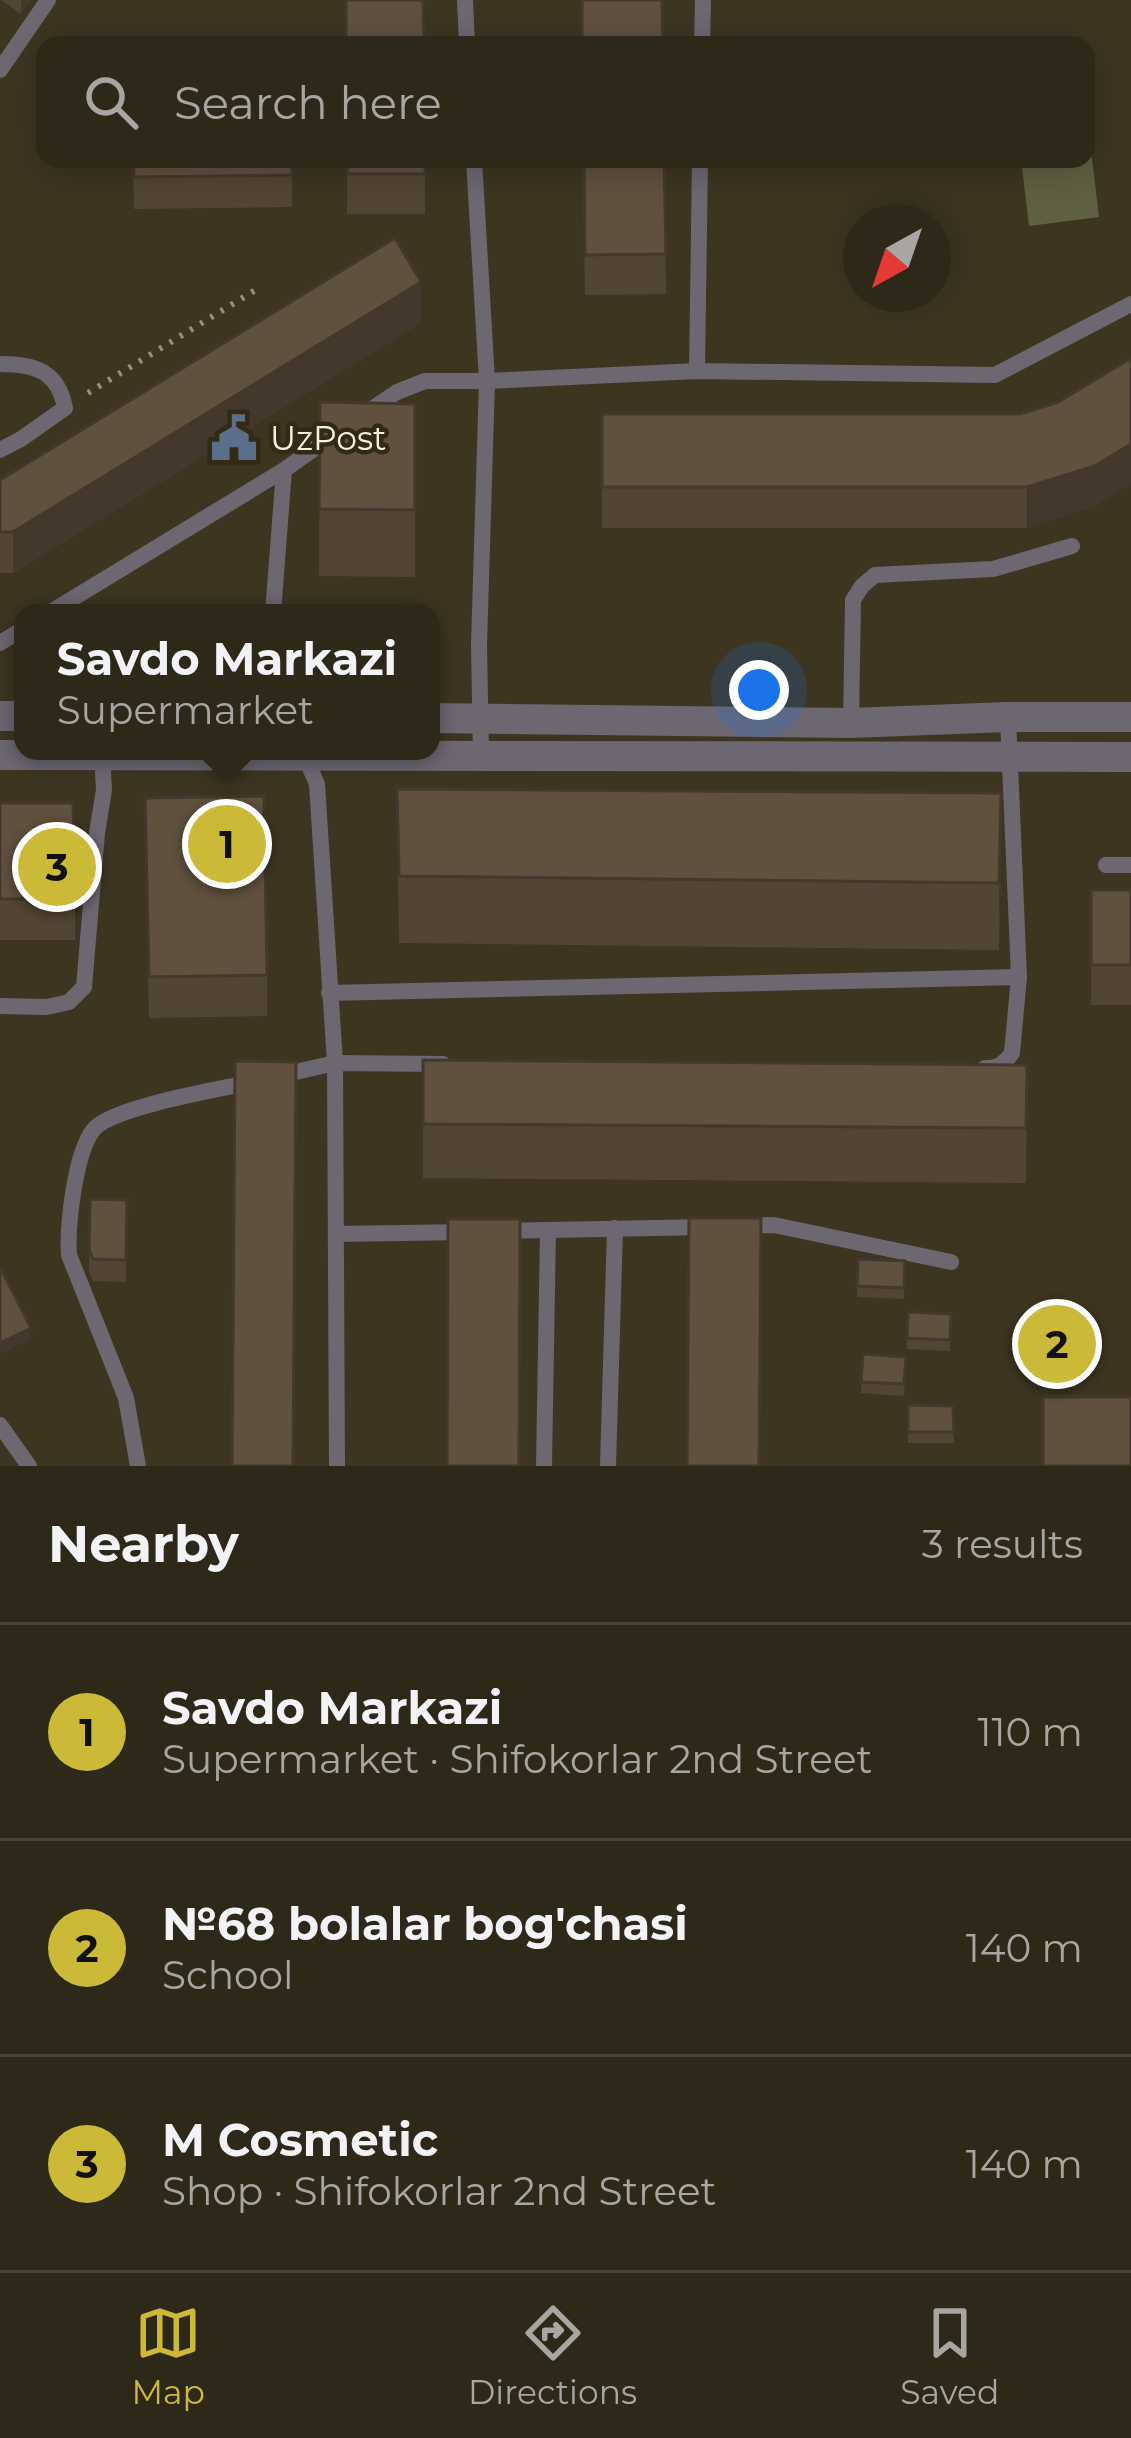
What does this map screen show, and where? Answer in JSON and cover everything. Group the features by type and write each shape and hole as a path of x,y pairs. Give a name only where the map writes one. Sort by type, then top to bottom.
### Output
{"street":[{"path":"440,718 851,723 1131,717"},
{"path":"440,756 1131,757"}],"lane":[{"path":"0,70 48,0"},
{"path":"465,0 467,36"},
{"path":"702,36 703,0"},
{"path":"475,168 487,381 479,645 481,757"},
{"path":"697,371 700,168"},
{"path":"64,604 284,470 397,392 425,381 697,371 995,375 1131,304"},
{"path":"0,364 19,364 52,376 65,408 0,450"},
{"path":"274,604 284,470"},
{"path":"851,723 854,600 874,575 993,569 1072,546"},
{"path":"972,1067 996,1068 1012,1052 1018,977 1008,717"},
{"path":"0,1006 47,1007 69,1002 84,987 104,790 102,760"},
{"path":"307,760 317,784 334,1064 337,1466"},
{"path":"1106,865 1131,865"},
{"path":"329,993 1018,977"},
{"path":"138,1466 126,1398 69,1255 68,1211 89,1135 108,1119 129,1112 334,1064 453,1064"},
{"path":"336,1234 774,1226 951,1262"},
{"path":"608,1466 615,1228"},
{"path":"544,1466 548,1230"},
{"path":"0,1426 29,1466"}],"path":[{"path":"65,408 257,289"}],"green space":[{"path":"1022,168 1093,168 1099,217 1029,226"}],"building":[{"path":"346,0 423,0 424,36 346,36"},
{"path":"582,0 662,0 663,36 582,36"},
{"path":"134,168 292,168 292,175 134,177"},
{"path":"347,168 425,168 425,174 347,174"},
{"path":"584,168 664,168 666,254 585,255"},
{"path":"395,238 421,282 13,532 0,532 0,480"},
{"path":"1131,358 1131,444 1095,466 1027,487 602,487 602,414 1020,414 1058,402"},
{"path":"320,402 415,404 415,510 319,509"},
{"path":"397,789 1001,793 999,883 399,876"},
{"path":"264,796 267,975 149,977 145,798"},
{"path":"0,803 73,803 75,899 0,899"},
{"path":"1091,890 1131,890 1131,965 1091,965"},
{"path":"423,1060 1027,1065 1026,1128 423,1124"},
{"path":"235,1061 296,1062 293,1466 232,1466"},
{"path":"90,1199 127,1200 126,1260 93,1259"},
{"path":"689,1218 761,1218 759,1466 687,1466"},
{"path":"448,1219 520,1219 519,1466 447,1466"},
{"path":"858,1259 905,1261 904,1288 857,1286"},
{"path":"0,1267 31,1328 0,1343"},
{"path":"908,1312 951,1314 950,1340 907,1338"},
{"path":"863,1354 906,1357 904,1384 861,1382"},
{"path":"1043,1397 1131,1397 1131,1466 1043,1466"},
{"path":"908,1405 953,1406 954,1432 908,1432"}],"place":[{"name":"UzPost","path":"234,438"},
{"name":"Savdo Markazi","path":"227,844"},
{"name":"M Cosmetic","path":"57,867"},
{"name":"№68 bolalar bog'chasi","path":"1057,1344"}]}
